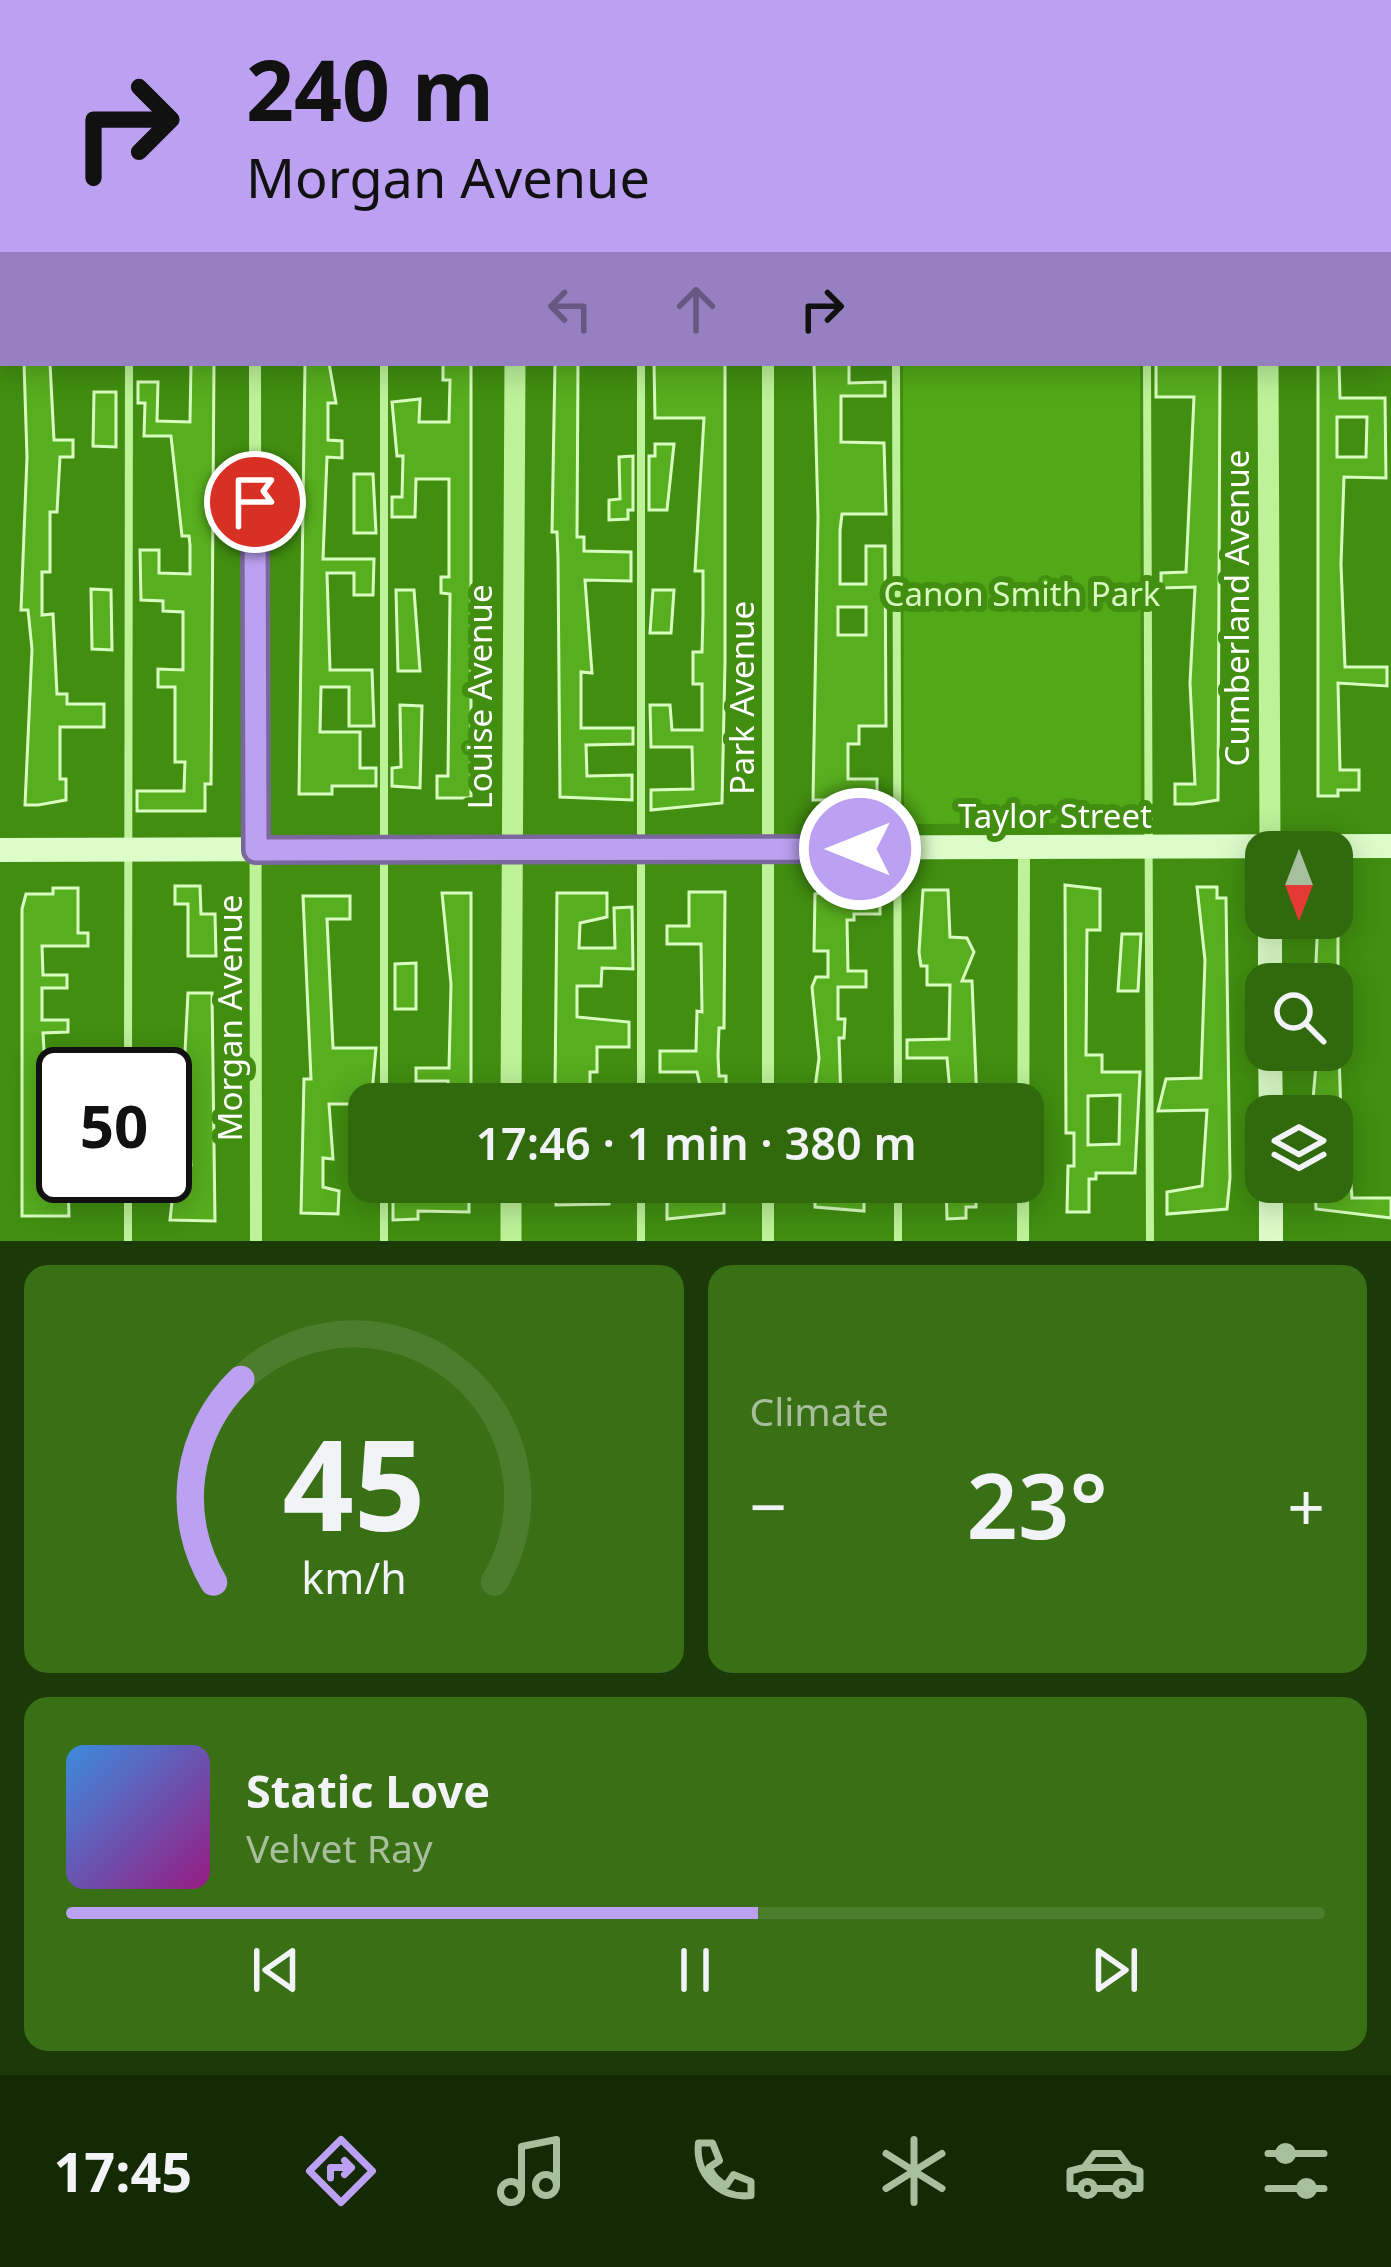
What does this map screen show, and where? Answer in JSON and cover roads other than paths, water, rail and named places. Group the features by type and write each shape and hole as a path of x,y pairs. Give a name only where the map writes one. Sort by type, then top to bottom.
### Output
{"main road":[{"name":"Taylor Street","path":"1353,848 1391,847"},
{"name":"Taylor Street","path":"0,850 1245,849"},
{"path":"1271,1203 1271,1241"}],"street":[{"name":"Morgan Avenue","path":"255,366 256,1241"},
{"name":"Louise Avenue","path":"511,1083 514,366"},
{"name":"Park Avenue","path":"768,366 768,1083"},
{"name":"Cumberland Avenue","path":"1268,366 1270,831"},
{"path":"1023,1241 1024,848"},
{"path":"511,1203 511,1241"},
{"path":"768,1203 768,1241"}],"lane":[{"path":"128,1047 129,366"},
{"path":"384,366 384,1083"},
{"path":"640,1083 641,366"},
{"path":"896,366 898,1083"},
{"path":"1147,366 1150,1241"},
{"path":"128,1203 128,1241"},
{"path":"384,1203 384,1241"},
{"path":"640,1203 640,1241"},
{"path":"898,1203 898,1241"}],"park label":[{"name":"Canon Smith Park","path":"1022,593"}]}
